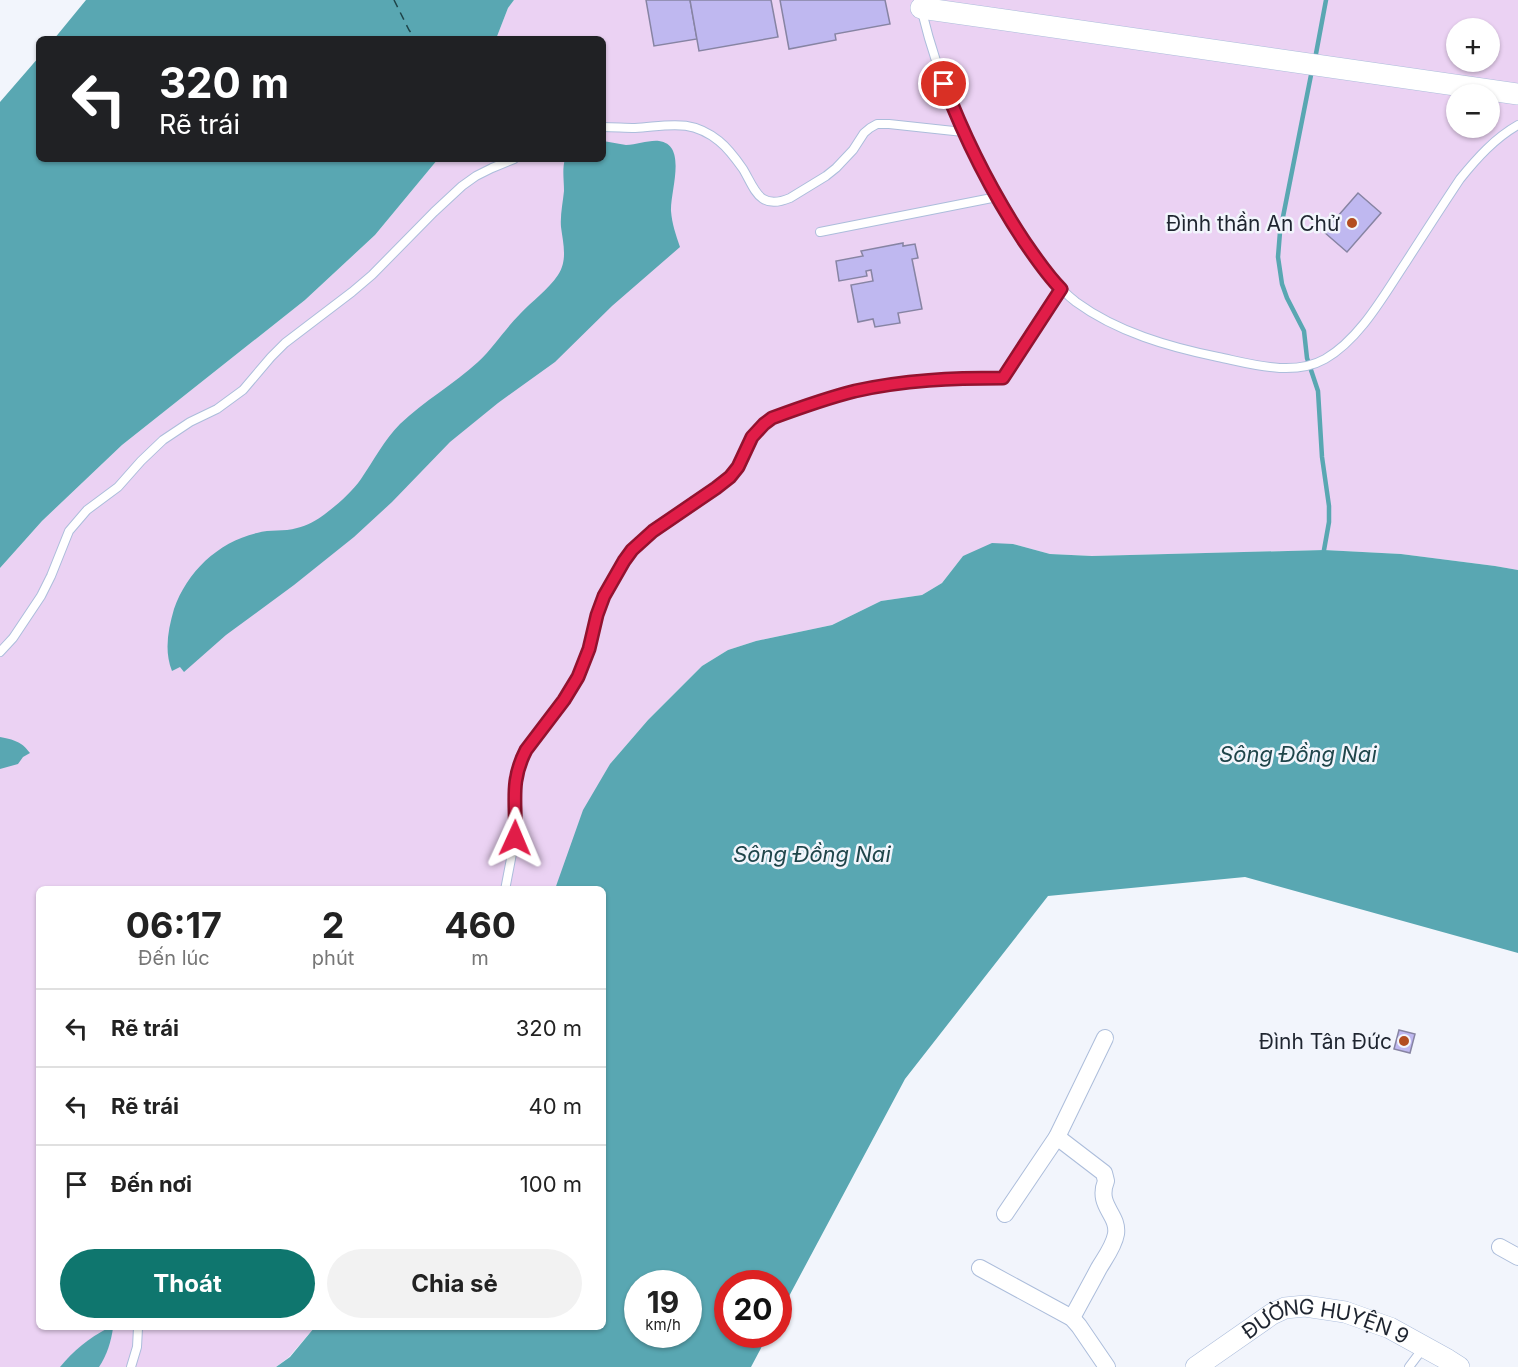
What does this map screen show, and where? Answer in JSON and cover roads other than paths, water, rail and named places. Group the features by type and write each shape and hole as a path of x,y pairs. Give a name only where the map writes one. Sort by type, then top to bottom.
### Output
{"street":[{"path":"920,3 1301,63 1518,94"},
{"path":"1005,1214 1058,1137 1105,1038"},
{"path":"1058,1137 1104,1173 1106,1181 1104,1198 1116,1228 1116,1236 1110,1250 1072,1318"},
{"path":"1500,1247 1518,1257"},
{"path":"980,1268 1072,1318 1107,1367"},
{"name":"ĐƯỜNG HUYỆN 9","path":"1196,1367 1272,1314 1284,1308 1305,1306 1345,1312 1390,1328 1459,1367"}],"lane":[{"path":"920,3 937,63 963,132 997,197 1041,264 1061,289 1077,303 1098,316 1141,336 1170,346 1256,365 1301,367 1318,362 1337,351 1370,316 1460,178 1496,140 1518,125"},
{"path":"606,127 636,128 667,124 693,128 706,133 722,144 737,160 754,191 766,200 774,202 790,198 826,176 845,159 864,133 877,124 963,132"},
{"path":"0,652 13,638 41,596 69,531 87,510 118,487 163,440 190,422 231,400 243,390 266,362 285,344 372,275 462,186 476,176 507,162"},
{"path":"820,232 997,197"},
{"path":"506,886 515,838 515,783 521,760 526,750 571,691 589,649 604,596 632,550 653,531 723,483 738,467 752,437 772,418 828,399 883,386 948,379 1003,378 1061,289"},
{"path":"131,1367 137,1347 138,1330"},
{"path":"1409,1367 1424,1347"}],"water":[{"path":"86,0 514,0 508,8 497,36 56,36"},
{"path":"36,60 36,162 436,162 375,235 305,300 122,445 42,521 0,568 0,102"},
{"path":"651,141 668,144 675,160 671,211 680,247 612,306 555,362 498,403 450,442 392,502 354,537 226,635 184,672 180,667 172,671 168,656 168,640 174,609 187,583 206,560 229,543 243,537 301,527 315,521 330,510 357,484 394,430 478,362 558,275 564,257 561,222 564,162 606,162 606,142 626,145"},
{"name":"Sông Đồng Nai","path":"992,543 1013,544 1050,554 1092,556 1324,550 1401,554 1518,570 1518,953 1245,877 1048,896 905,1079 792,1291 792,1270 714,1270 714,1348 761,1348 751,1367 276,1367 290,1357 312,1330 606,1330 606,886 556,886 583,810 610,764 648,720 702,666 728,650 756,641 832,625 881,601 922,595 942,583 963,556"},
{"path":"0,737 17,742 30,753 18,764 0,769"},
{"path":"104,1330 113,1330 99,1367 60,1367 82,1345"}],"waterway":[{"path":"1315,59 1326,0"},
{"path":"1312,70 1280,232 1278,257 1282,284 1304,331 1307,358 1318,391 1322,457 1329,506 1329,522 1324,550"}],"place":[{"name":"Đình thần An Chử","path":"1352,223"},
{"name":"Đình Tân Đức","path":"1404,1041"}]}
